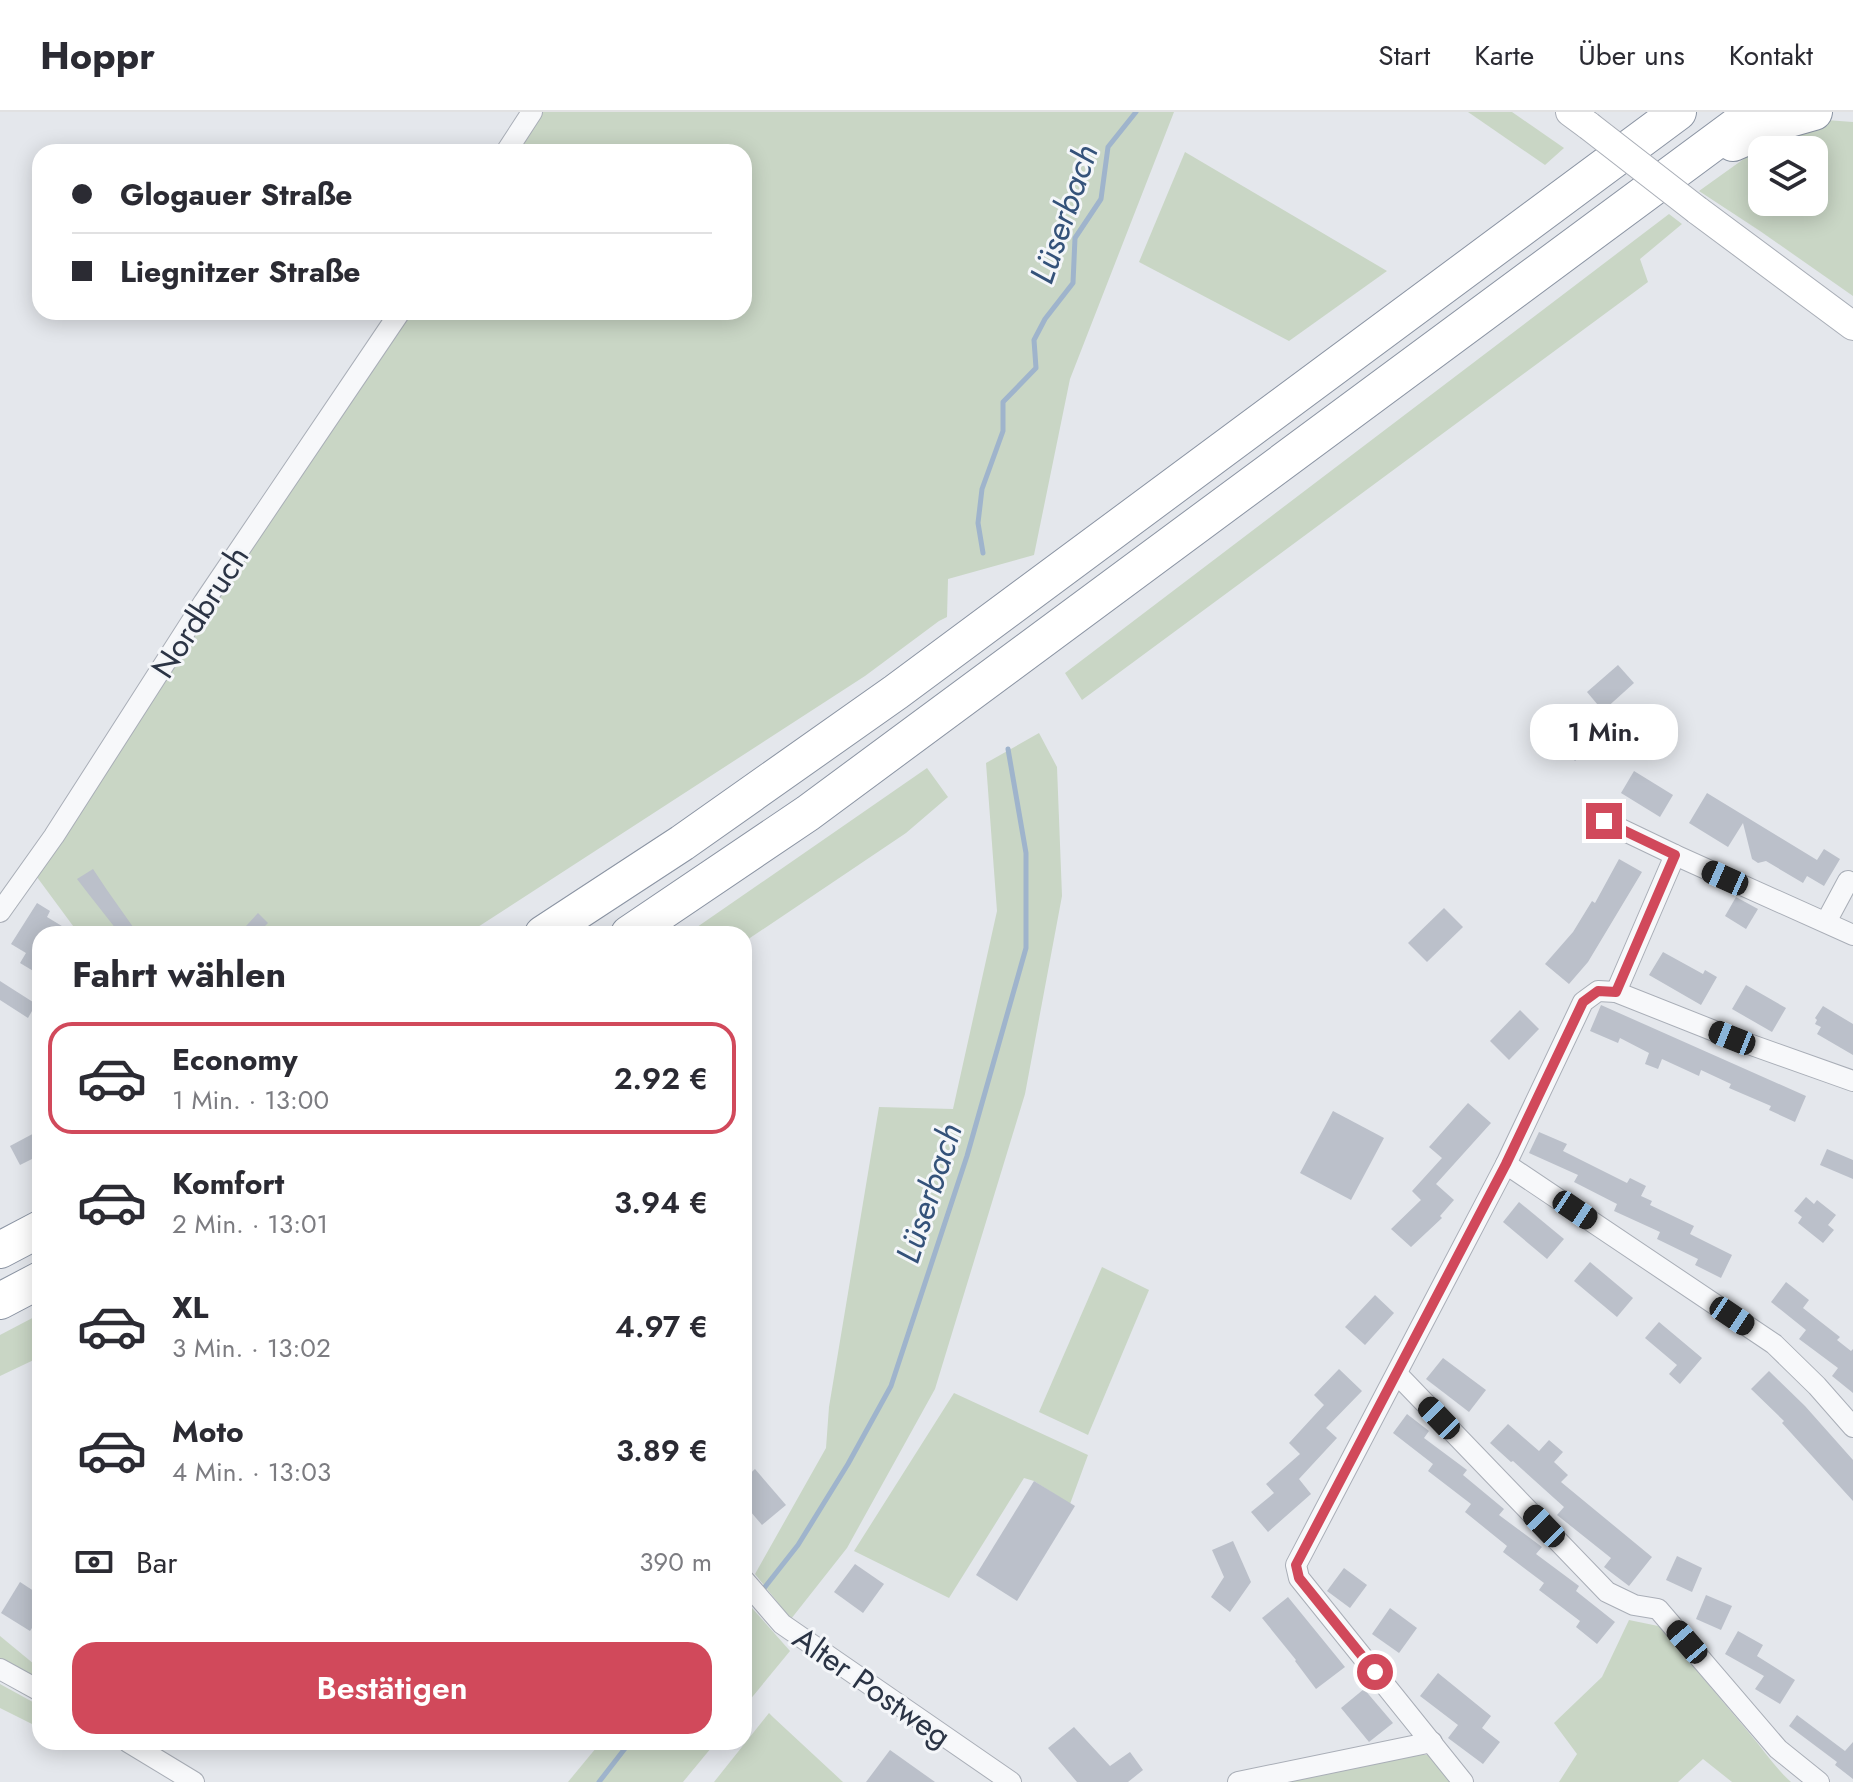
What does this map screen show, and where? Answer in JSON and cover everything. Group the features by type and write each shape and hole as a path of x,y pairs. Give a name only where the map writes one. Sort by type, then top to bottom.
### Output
{"highway":[{"path":"555,926 682,843 896,692 1678,112"},
{"path":"641,926 808,813 1755,112"},
{"path":"1690,160 1786,120 1814,112"},
{"path":"0,1250 32,1233"},
{"path":"0,1301 32,1284"}],"main road":[{"path":"1579,119 1853,326"}],"street":[{"path":"511,144 532,112"},
{"name":"Nordbruch","path":"0,912 60,827 204,602 395,320"},
{"path":"1604,821 1853,935"},
{"path":"1616,992 1675,855"},
{"path":"1826,922 1848,881"},
{"path":"1463,1782 1299,1578 1296,1565 1506,1164 1583,1002 1598,991 1616,992 1853,1081"},
{"path":"1506,1164 1774,1344 1853,1427"},
{"path":"1397,1374 1607,1592 1634,1605 1658,1609 1778,1749 1819,1782"},
{"name":"Alter Postweg","path":"752,1590 782,1624 1011,1782"},
{"path":"0,1669 32,1687"},
{"path":"1238,1782 1432,1742"},
{"path":"141,1750 194,1782"}],"green space":[{"path":"532,112 1174,112 1070,379 1034,555 948,579 947,617 865,676 479,926 73,926 31,869 396,320 752,320 752,144 512,144"},
{"path":"1468,112 1512,112 1564,148 1545,165"},
{"path":"1826,120 1853,122 1853,296 1760,231 1699,191 1748,156 1748,216 1828,216 1828,136 1779,136"},
{"path":"1185,152 1387,271 1289,341 1139,262"},
{"path":"1669,214 1682,224 1640,259 1648,282 1082,700 1065,673"},
{"path":"1039,733 1057,767 1062,896 1025,1094 935,1389 847,1548 791,1619 755,1574 826,1448 829,1407 879,1107 953,1109 997,911 986,763"},
{"path":"927,768 948,797 906,833 752,937 752,926 699,926"},
{"path":"1102,1267 1149,1290 1088,1435 1039,1412"},
{"path":"32,1318 32,1361 0,1376 0,1335"},
{"path":"954,1393 1088,1455 1070,1504 1024,1478 949,1598 854,1551"},
{"path":"752,1608 790,1651 752,1697"},
{"path":"1629,1620 1663,1627 1791,1782 1732,1782 1703,1759 1678,1782 1559,1782 1577,1754 1554,1723 1602,1677"},
{"path":"0,1636 32,1662 32,1677 0,1658"},
{"path":"0,1684 32,1702 32,1724 0,1708"},
{"path":"769,1713 843,1782 714,1782 740,1750 752,1750 752,1734"},
{"path":"594,1750 709,1750 683,1782 568,1782"},
{"path":"1400,1755 1431,1755 1452,1782 1270,1782"}],"building":[{"path":"1618,665 1634,683 1603,711 1587,692"},
{"path":"1582,712 1603,737 1575,761 1554,737"},
{"path":"1634,771 1673,795 1660,817 1621,793"},
{"path":"1707,793 1817,860 1824,849 1840,859 1824,886 1807,876 1803,883 1766,861 1758,863 1752,859 1743,823 1728,847 1689,823"},
{"path":"1619,859 1642,872 1588,962 1569,984 1545,964 1573,932 1592,901 1595,903"},
{"path":"93,869 132,926 114,926 77,879"},
{"path":"1736,897 1758,909 1746,929 1725,916"},
{"path":"37,903 50,911 47,917 62,926 32,926 32,970 20,963 26,953 11,944"},
{"path":"1444,908 1463,927 1427,962 1408,943"},
{"path":"258,913 268,923 265,926 246,926"},
{"path":"1663,952 1703,974 1705,970 1717,977 1701,1005 1649,975"},
{"path":"0,981 32,1001 32,1011 28,1018 0,1000"},
{"path":"1746,985 1786,1008 1772,1032 1732,1009"},
{"path":"1601,1005 1806,1096 1795,1122 1701,1070 1699,1076 1662,1059 1658,1069 1645,1064 1649,1053 1620,1038 1618,1043 1590,1031"},
{"path":"1823,1006 1853,1024 1853,1055 1817,1034 1821,1027 1815,1024 1815,1018"},
{"path":"1520,1010 1539,1029 1509,1060 1490,1041"},
{"path":"1468,1103 1491,1123 1436,1184 1454,1200 1440,1216 1442,1218 1411,1247 1391,1229 1421,1200 1412,1191 1442,1158 1429,1147"},
{"path":"1333,1111 1384,1138 1351,1200 1300,1173"},
{"path":"1539,1132 1567,1144 1563,1151 1627,1183 1630,1178 1646,1186 1641,1196 1652,1201 1650,1205 1694,1226 1690,1234 1732,1255 1721,1278 1695,1265 1698,1259 1657,1239 1660,1232 1614,1211 1617,1204 1574,1182 1578,1175 1529,1153"},
{"path":"32,1134 32,1159 20,1165 10,1146"},
{"path":"1827,1149 1853,1160 1853,1179 1820,1165"},
{"path":"1806,1197 1814,1204 1817,1200 1836,1215 1828,1225 1834,1230 1823,1243 1798,1223 1802,1217 1794,1211"},
{"path":"1519,1202 1564,1239 1547,1259 1503,1222"},
{"path":"1590,1262 1633,1298 1617,1317 1574,1281"},
{"path":"1786,1282 1809,1300 1803,1308 1840,1337 1837,1340 1851,1351 1853,1349 1853,1393 1832,1376 1838,1368 1799,1339 1806,1330 1771,1302"},
{"path":"1375,1295 1394,1313 1365,1345 1345,1327"},
{"path":"1659,1322 1702,1358 1680,1384 1669,1374 1677,1365 1645,1338"},
{"path":"1443,1358 1486,1390 1469,1412 1426,1379"},
{"path":"1339,1369 1362,1391 1326,1428 1337,1438 1299,1479 1311,1494 1268,1532 1251,1512 1274,1493 1266,1484 1300,1454 1289,1443 1324,1405 1314,1395"},
{"path":"1769,1371 1853,1460 1853,1501 1782,1423 1784,1421 1751,1389"},
{"path":"1407,1414 1429,1431 1424,1438 1467,1470 1463,1475 1504,1509 1499,1515 1542,1547 1536,1554 1579,1586 1576,1591 1615,1622 1597,1644 1576,1627 1580,1621 1539,1590 1544,1583 1503,1552 1507,1546 1465,1512 1471,1504 1428,1471 1433,1464 1393,1433"},
{"path":"1508,1424 1539,1451 1549,1440 1563,1452 1554,1462 1568,1475 1561,1482 1652,1557 1629,1586 1604,1567 1611,1558 1557,1515 1564,1507 1490,1443"},
{"path":"755,1469 786,1505 762,1525 752,1513 752,1472"},
{"path":"1034,1481 1075,1506 1017,1601 976,1575"},
{"path":"1233,1541 1251,1582 1230,1612 1211,1597 1224,1577 1212,1550"},
{"path":"1677,1556 1702,1568 1692,1592 1666,1580"},
{"path":"855,1564 884,1584 863,1613 834,1592"},
{"path":"1344,1568 1367,1585 1350,1608 1327,1591"},
{"path":"20,1582 32,1590 30,1631 1,1613"},
{"path":"1706,1595 1732,1606 1721,1630 1696,1619"},
{"path":"1288,1597 1345,1667 1316,1689 1262,1618"},
{"path":"1390,1608 1417,1628 1399,1653 1372,1634"},
{"path":"1738,1631 1763,1645 1757,1656 1795,1680 1780,1704 1755,1689 1764,1676 1725,1654"},
{"path":"1438,1673 1491,1716 1482,1728 1500,1742 1483,1764 1448,1738 1458,1725 1420,1696"},
{"path":"1364,1689 1393,1723 1369,1742 1341,1708"},
{"path":"1797,1715 1845,1751 1853,1742 1853,1779 1835,1765 1837,1762 1789,1726"},
{"path":"1074,1727 1110,1766 1130,1752 1143,1770 1128,1782 1077,1782 1048,1748"},
{"path":"890,1750 935,1782 866,1782"}],"waterway":[{"name":"Lüserbach","path":"983,553 978,523 982,489 1003,431 1003,402 1036,368 1034,340 1045,319 1073,283 1075,238 1101,199 1108,147 1136,112"},
{"name":"Lüserbach","path":"761,1592 798,1545 891,1386 967,1156 1026,948 1026,853 1008,749"},
{"name":"Lüserbach","path":"752,1603 755,1600"},
{"name":"Lüserbach","path":"599,1782 624,1750"}],"route":[{"path":"1375,1672 1299,1578 1296,1565 1506,1164 1583,1002 1598,991 1616,992 1675,855 1604,821"}]}
